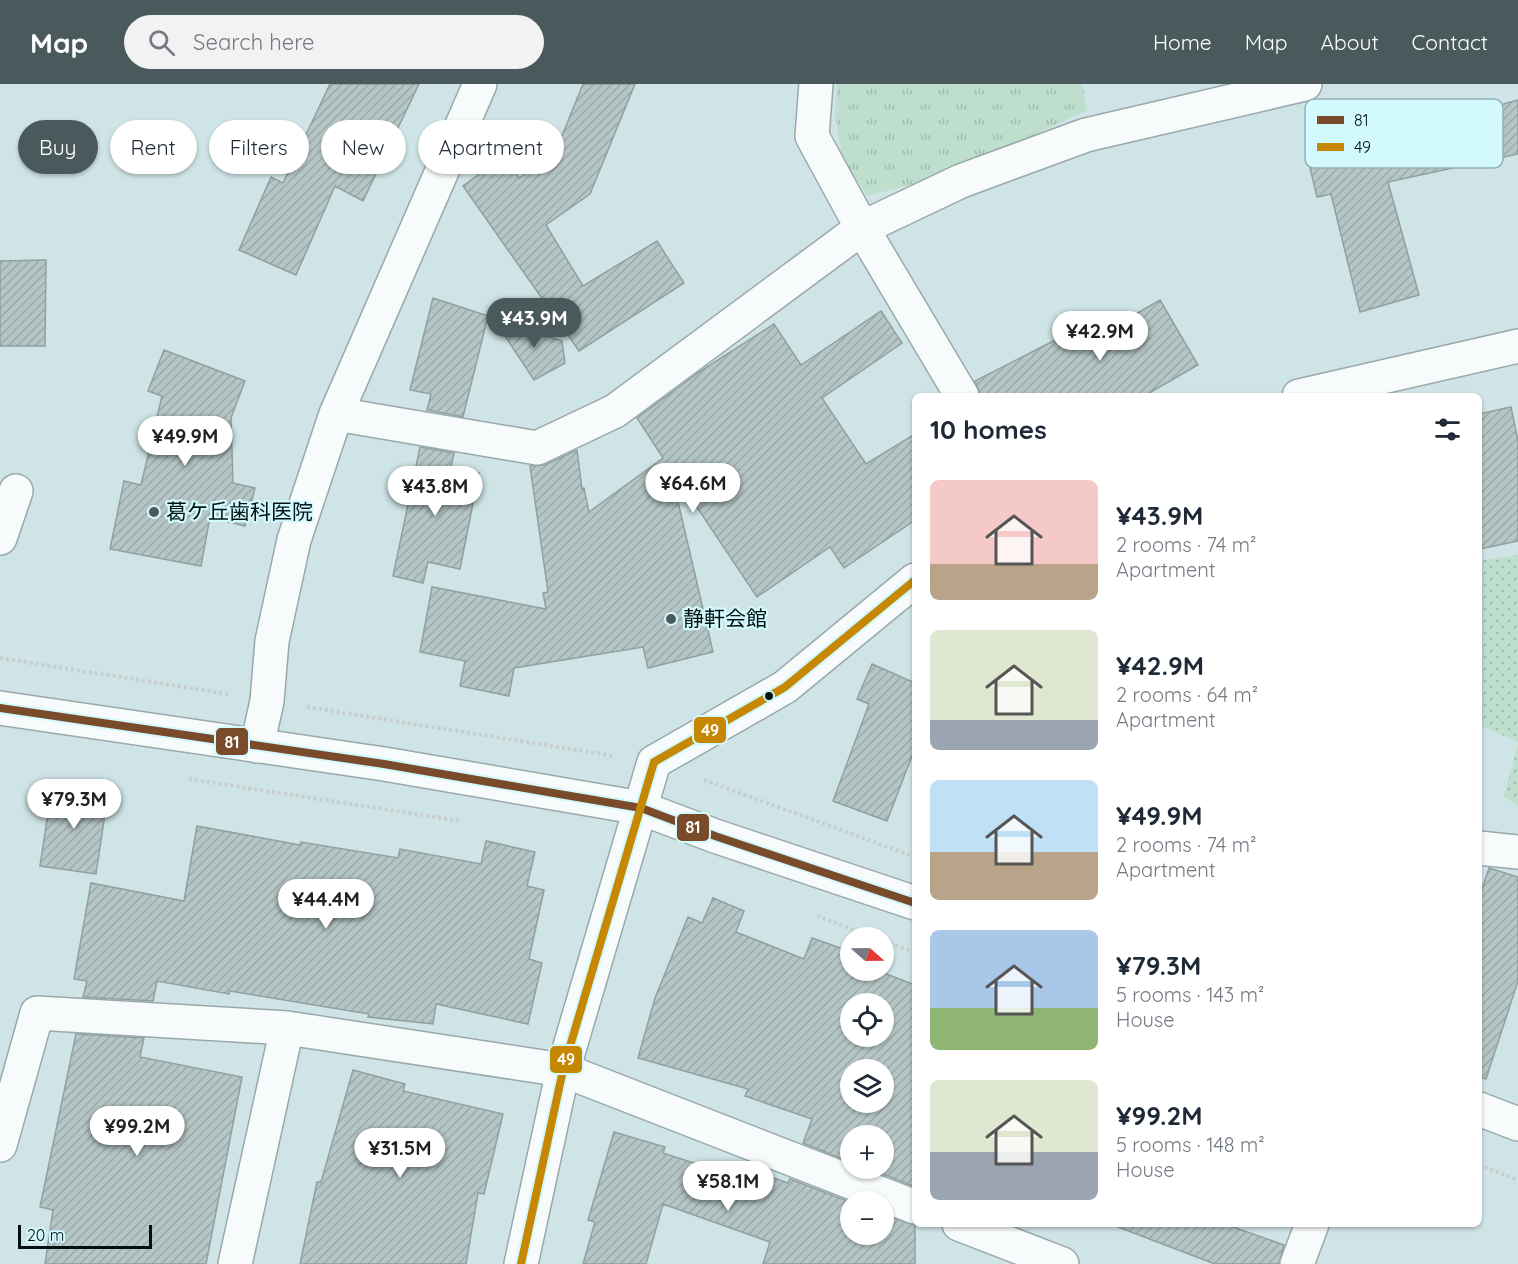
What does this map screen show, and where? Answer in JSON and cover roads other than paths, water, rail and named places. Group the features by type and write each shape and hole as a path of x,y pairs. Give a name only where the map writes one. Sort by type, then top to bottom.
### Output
{"street":[{"path":"257,746 267,701 272,641 294,540 336,414 480,84"},
{"path":"816,84 812,136 862,228 960,393"},
{"path":"336,414 537,448 615,411 862,228 961,182 1086,135 1305,84"},
{"path":"1312,393 1518,346"},
{"path":"0,538 16,491"},
{"path":"521,1264 563,1070 654,762 785,687 912,582"},
{"path":"0,708 257,746 640,808 715,836 912,902"},
{"path":"1482,848 1518,852"},
{"path":"0,1145 37,1013 287,1028 563,1070 912,1206"},
{"path":"235,1264 287,1028"},
{"path":"1482,1110 1518,1124"},
{"path":"967,1227 1062,1264"},
{"path":"1297,1264 1311,1227"}],"place":[{"name":"葛ケ丘歯科医院","path":"154,512"},
{"name":"静軒会館","path":"671,619"}]}
